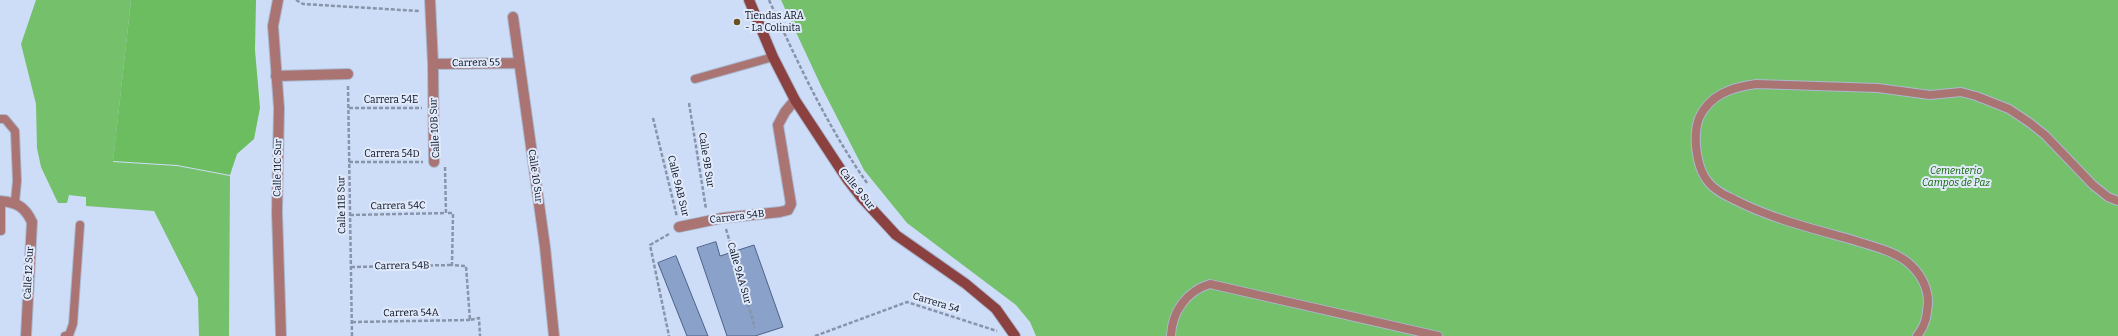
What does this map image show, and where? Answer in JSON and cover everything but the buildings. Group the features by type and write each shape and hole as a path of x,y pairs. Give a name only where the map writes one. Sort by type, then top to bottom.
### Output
{"main road":[{"name":"Calle 9 Sur","path":"749,0 773,57 795,100 847,179 896,235 966,284 996,309 1015,336"}],"street":[{"name":"Calle 11C Sur","path":"278,0 273,26 279,108 277,212 281,336"},
{"name":"Calle 10B Sur","path":"430,0 434,64 434,162"},
{"name":"Calle 10 Sur","path":"513,17 545,246 554,336"},
{"name":"Carrera 55","path":"434,64 519,63"},
{"path":"276,76 348,74"},
{"name":"Carrera 54B","path":"680,227 722,218 785,212 791,204 778,125 785,112 795,100"},
{"path":"0,201 15,202"},
{"name":"Calle 12 Sur","path":"15,202 26,211 32,222 26,336"}],"lane":[{"path":"695,79 773,57"},
{"path":"1917,336 1923,329 1927,315 1928,296 1920,274 1905,260 1882,249 1754,209 1716,190 1706,178 1699,165 1696,131 1699,118 1707,105 1726,90 1739,86 1756,84 1878,88 1930,94 1961,92 1990,101 2018,115 2045,135 2093,185 2108,197 2118,201"},
{"path":"0,119 4,119 15,131 17,181 15,202"},
{"path":"0,201 1,230"},
{"path":"65,336 69,334 73,324 80,225"},
{"path":"1171,336 1176,315 1184,300 1196,289 1210,284 1438,336"}],"path":[{"path":"296,0 303,4 430,11"},
{"path":"769,0 803,73 846,150 870,187"},
{"name":"Calle 11B Sur","path":"348,74 352,336"},
{"name":"Calle 9B Sur","path":"689,103 708,220"},
{"name":"Carrera 54E","path":"349,108 433,108"},
{"name":"Calle 9AB Sur","path":"653,118 680,227 650,245 669,336"},
{"name":"Carrera 54D","path":"349,162 434,162"},
{"name":"Calle 10B Sur","path":"434,162 445,163 446,213 453,213 452,265"},
{"name":"Carrera 54C","path":"350,215 446,213"},
{"name":"Calle 9AA Sur","path":"722,218 755,328"},
{"path":"452,265 466,266 470,320 479,318 480,336"},
{"name":"Carrera 54B","path":"351,267 452,265"},
{"name":"Carrera 54","path":"815,336 907,302 1001,332"},
{"name":"Carrera 54A","path":"352,322 470,320"}],"green space":[{"path":"36,0 131,0 113,162 177,166 230,176 229,336 199,336 198,298 154,211 86,206 86,197 69,195 67,203 58,203 41,167 37,148 36,104 21,44"},
{"path":"131,0 256,0 255,50 260,108 254,139 237,154 230,175 177,165 113,161"},
{"name":"Cementerio Campos de Paz","path":"781,0 2118,0 2118,336 1036,336 1030,322 1016,305 907,223 864,170 822,88"}],"place":[{"name":"Tiendas ARA - La Colinita","path":"737,22"}]}
